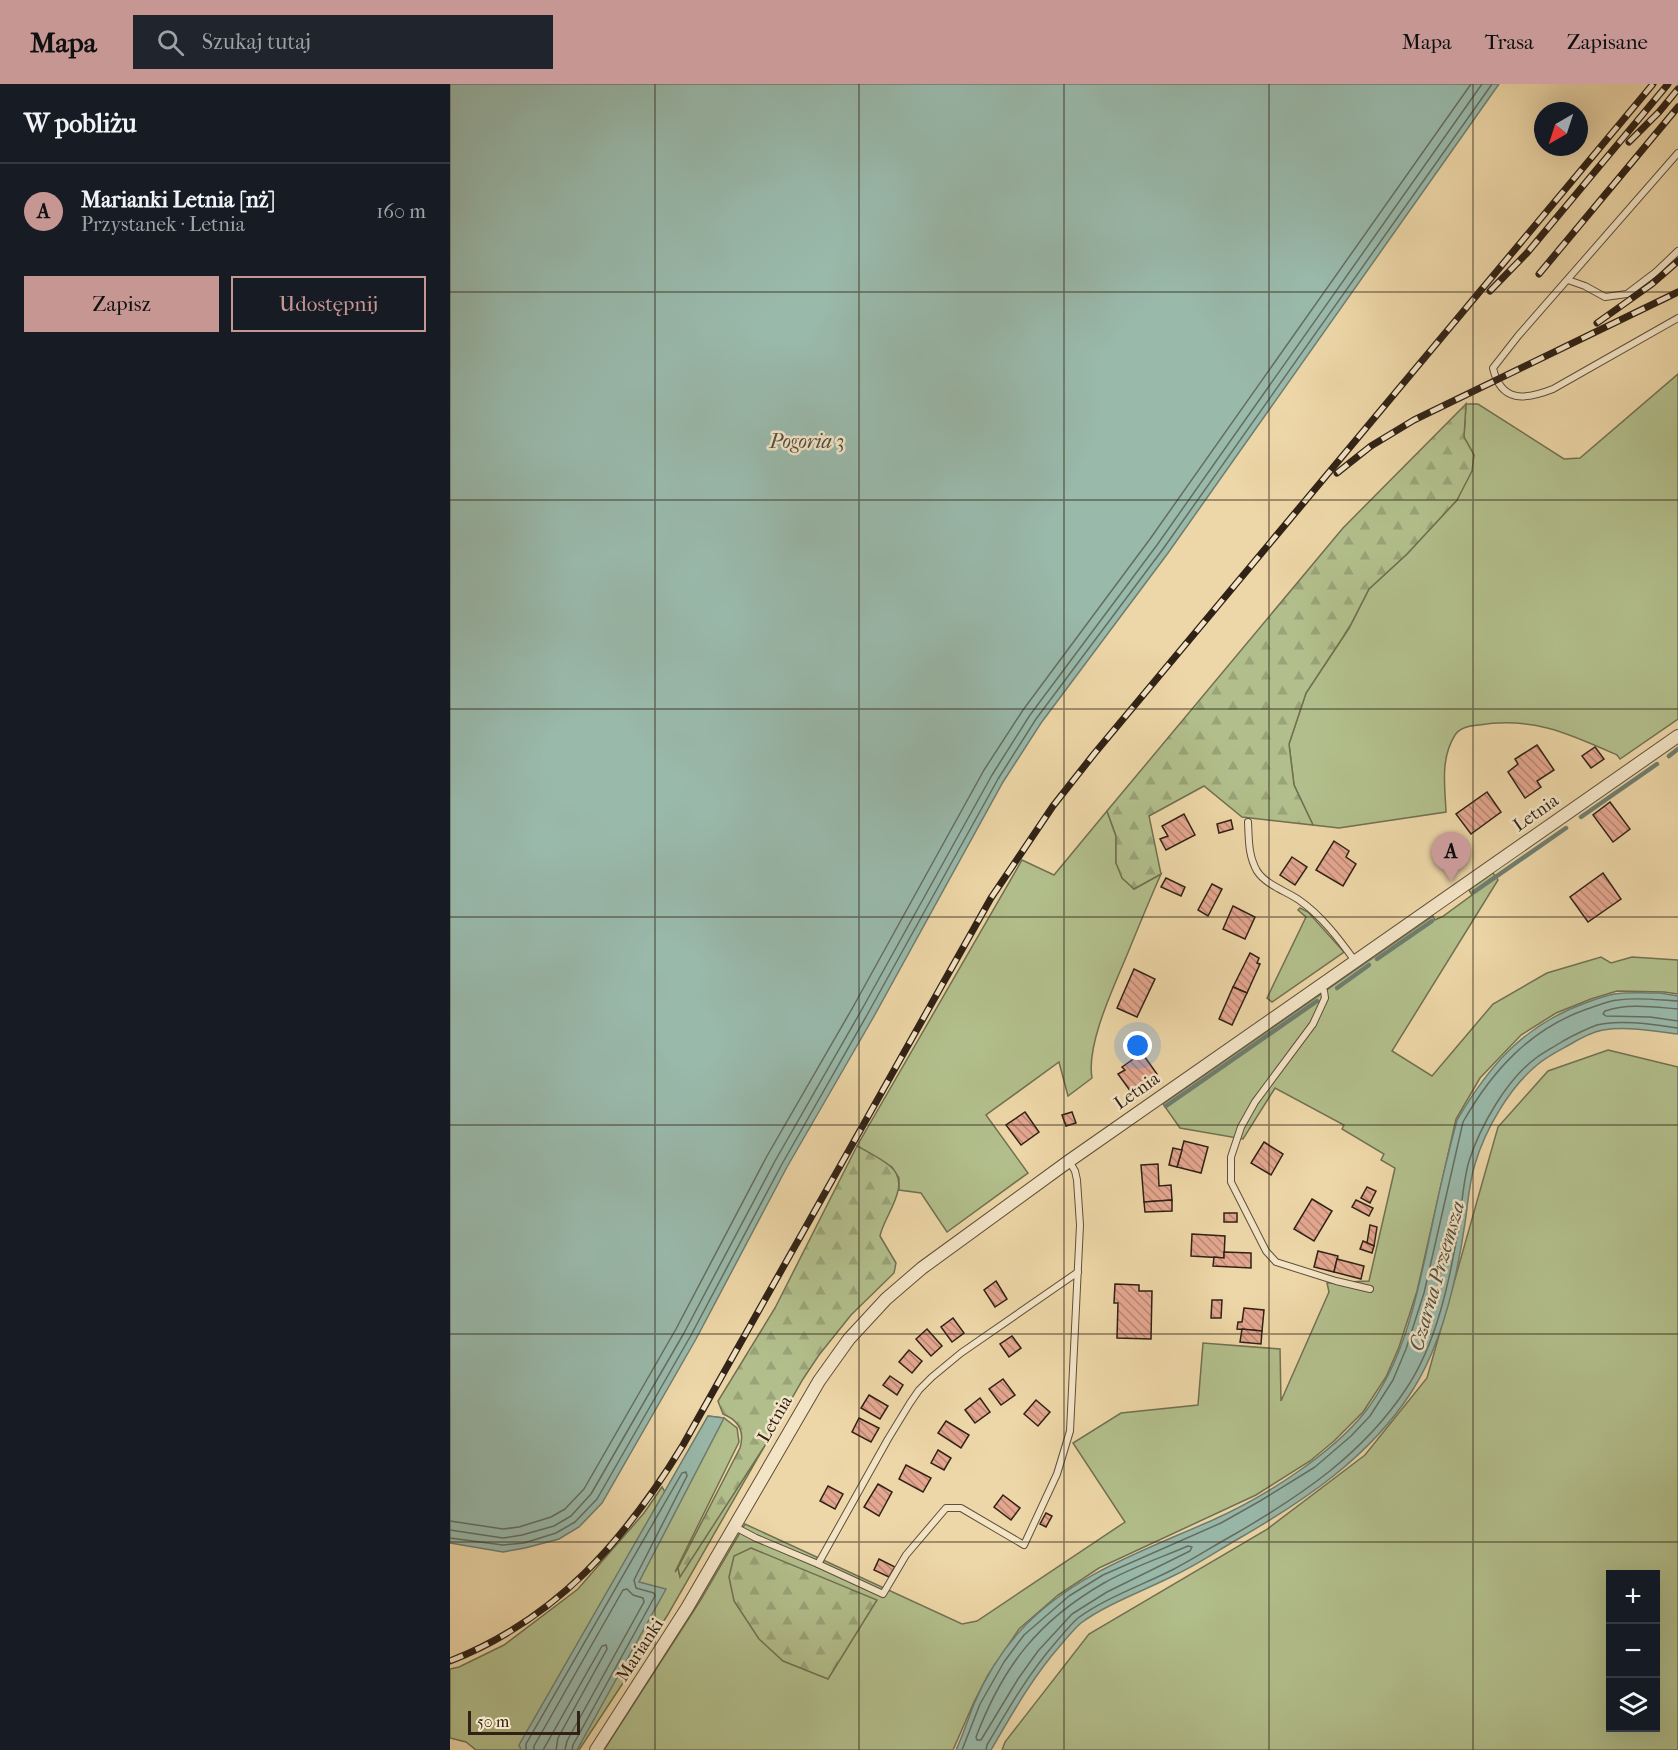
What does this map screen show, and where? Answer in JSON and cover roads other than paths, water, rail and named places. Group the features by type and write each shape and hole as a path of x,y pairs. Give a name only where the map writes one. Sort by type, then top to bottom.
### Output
{"street":[{"name":"Letnia","path":"711,1568 819,1381 862,1323 891,1294 922,1268 1069,1161 1678,736"},
{"name":"Marianki","path":"596,1750 711,1568"}],"lane":[{"path":"1678,153 1518,336 1493,368 1496,380 1504,391 1512,396 1537,395 1553,389 1678,318"},
{"path":"1568,280 1605,297 1627,294 1656,272 1678,251"},
{"path":"1248,822 1250,855 1259,874 1280,890 1299,900 1314,913 1355,961"},
{"path":"1320,985 1325,998 1313,1024 1255,1102 1241,1127 1231,1157 1231,1182 1266,1251 1276,1262 1370,1289"},
{"path":"735,1527 884,1594 906,1555 946,1508 961,1508 1024,1545 1057,1474 1070,1431 1080,1224 1079,1192 1076,1175 1069,1161"},
{"path":"818,1564 888,1439 919,1390 961,1353 1078,1272"}],"water":[{"name":"Pogoria 3","path":"450,84 1499,84 1168,553 1041,723 1003,782 873,1018 787,1167 696,1339 602,1503 579,1527 559,1539 503,1552 450,1543"},
{"name":"Czarna Przemsza","path":"1660,993 1678,996 1678,1034 1622,1029 1603,1030 1590,1034 1552,1054 1537,1065 1517,1085 1499,1110 1479,1151 1473,1171 1458,1266 1440,1331 1423,1372 1412,1391 1376,1437 1334,1476 1287,1509 1192,1566 1115,1603 1081,1623 1040,1671 991,1750 956,1750 978,1694 994,1666 1013,1639 1040,1611 1086,1579 1111,1565 1234,1510 1275,1487 1316,1459 1351,1428 1365,1412 1391,1369 1410,1321 1457,1120 1496,1064 1528,1034 1566,1011 1614,994"},
{"path":"708,1416 724,1418 639,1582 666,1589 577,1750 521,1750 519,1745"}],"waterway":[{"path":"1669,756 1678,749"},
{"path":"1581,817 1657,764"},
{"path":"1474,892 1566,828"},
{"path":"1377,959 1432,921"},
{"path":"1337,988 1369,965"},
{"path":"1166,1106 1317,1001"}],"railway":[{"path":"450,1661 488,1644 523,1623 555,1599 585,1573 637,1513 683,1445 991,898 1053,806 1653,84"},
{"path":"1490,291 1527,253 1668,84"},
{"path":"1629,142 1678,89"},
{"path":"1539,274 1678,107"},
{"path":"1597,323 1652,284 1678,261"},
{"path":"1337,473 1371,446 1414,420 1678,292"}],"place":[{"name":"Marianki Letnia [nż]","path":"1451,882"}]}
